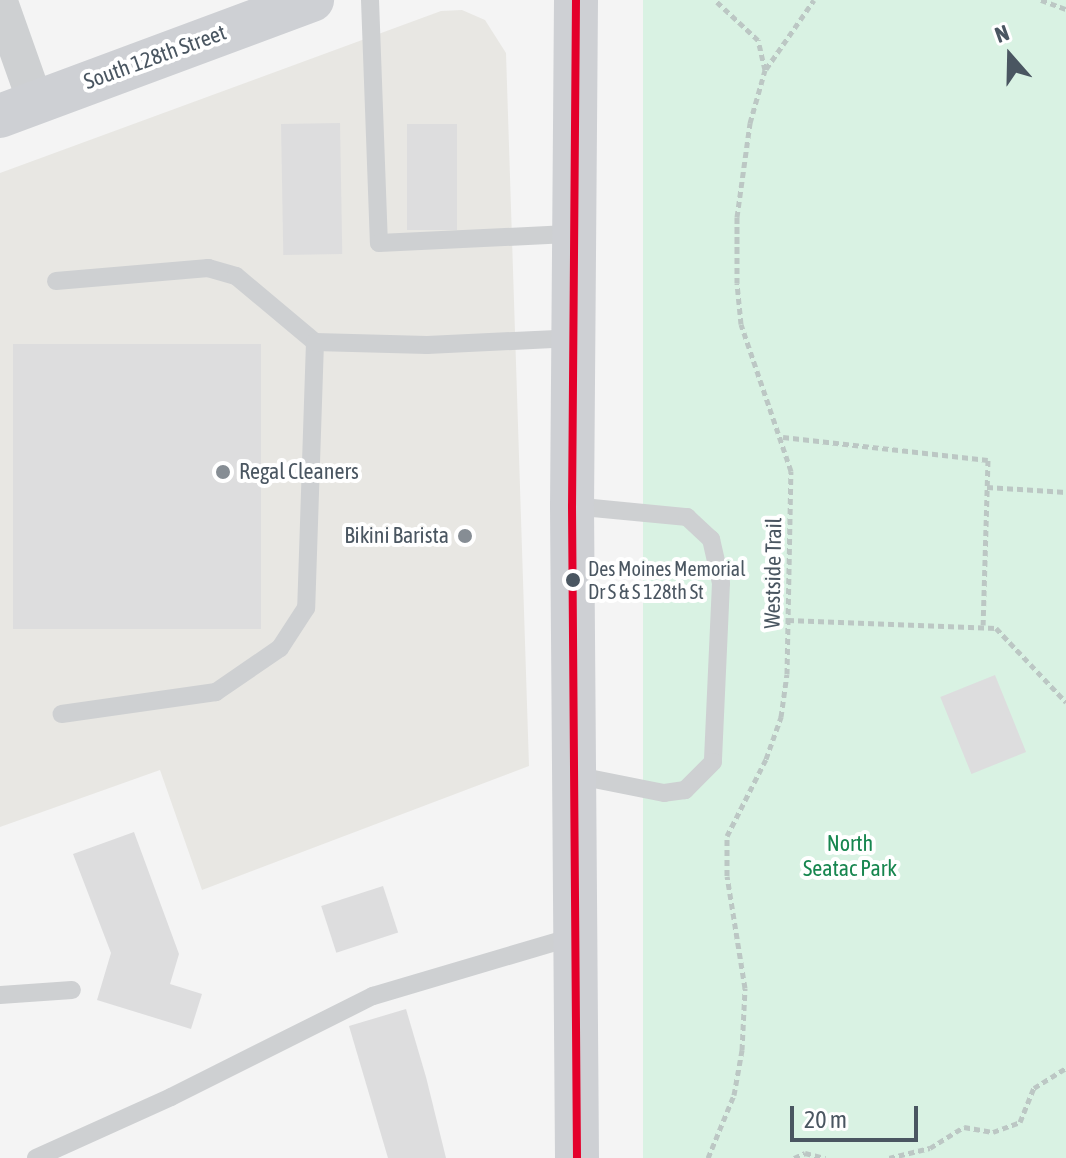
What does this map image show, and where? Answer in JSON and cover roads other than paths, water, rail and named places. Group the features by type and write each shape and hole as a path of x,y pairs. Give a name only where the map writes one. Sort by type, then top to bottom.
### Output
{"main road":[{"name":"South 128th Street","path":"18,109 312,0"},
{"path":"576,0 572,506 577,1158"}],"street":[{"path":"0,2 18,109"}],"lane":[{"path":"370,0 379,243 574,234"},
{"path":"56,281 208,268 236,276 315,342 427,345 573,338"},
{"path":"62,714 216,692 280,648 306,608 315,342"},
{"path":"572,506 687,517 711,539 721,583 718,719 713,762 707,770 685,790 664,793 574,775"},
{"path":"36,1158 184,1092 373,996 575,936"},
{"path":"0,995 72,990"}],"place":[{"name":"Regal Cleaners","path":"223,472"},
{"name":"Bikini Barista","path":"465,536"},
{"name":"Des Moines Memorial Dr S & S 128th St","path":"573,580"}],"park label":[{"name":"North Seatac Park","path":"850,856"}]}
